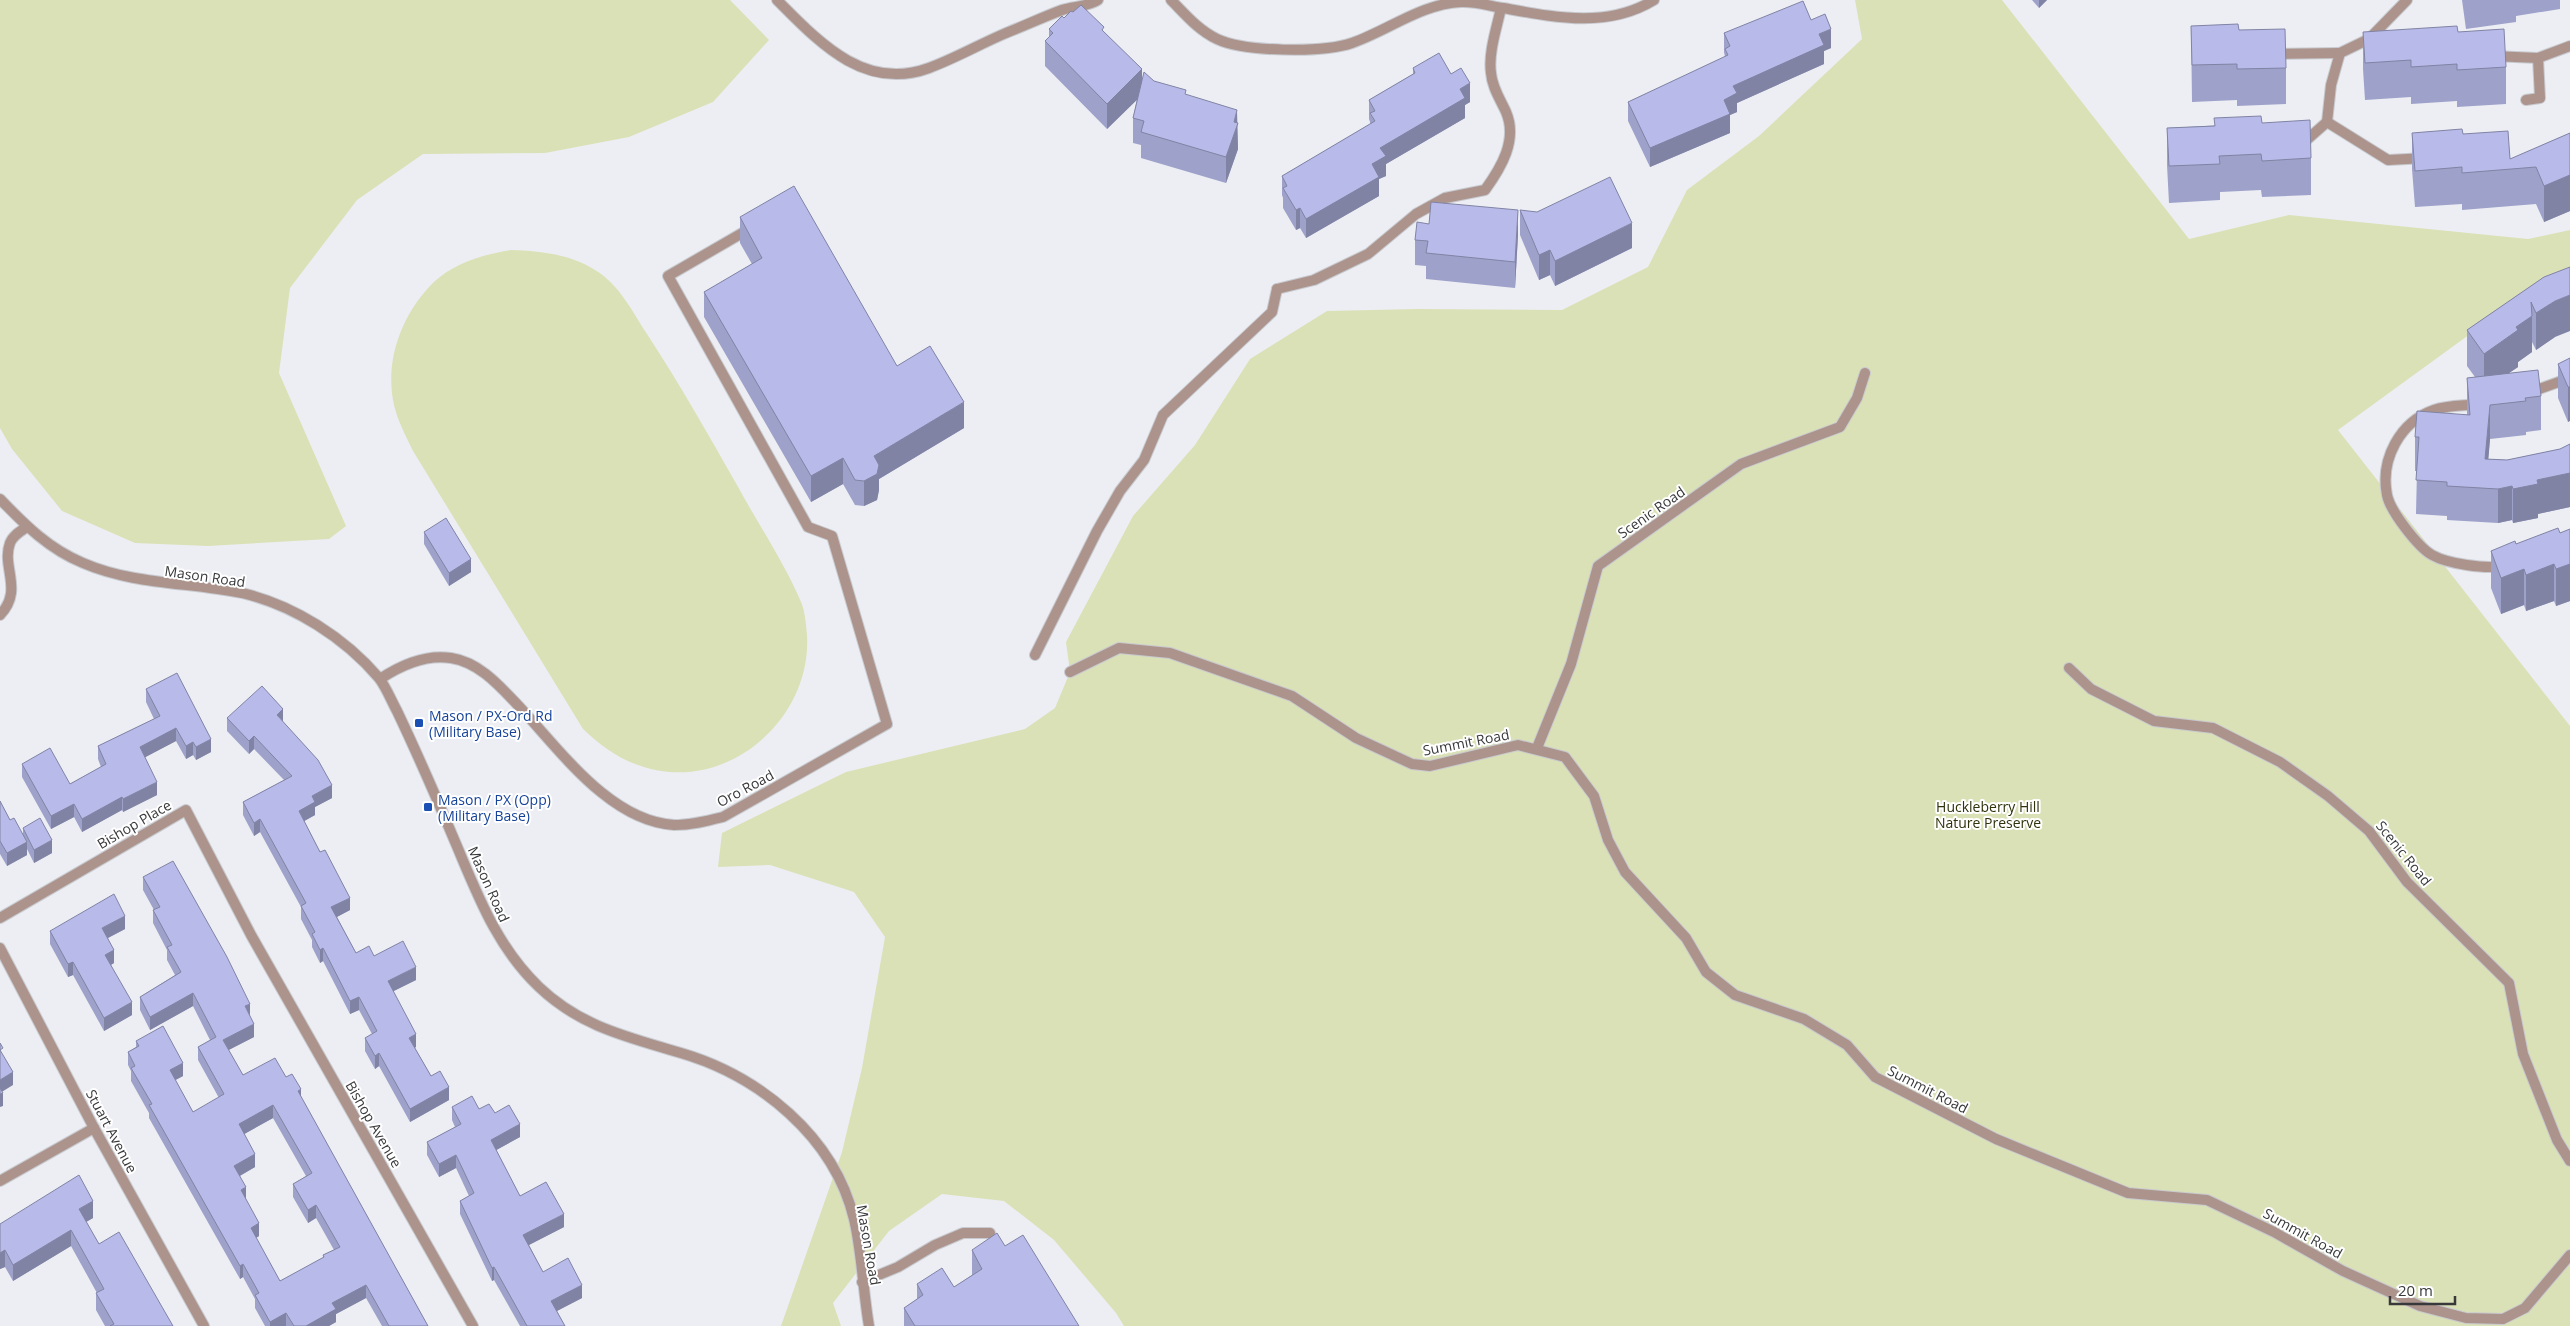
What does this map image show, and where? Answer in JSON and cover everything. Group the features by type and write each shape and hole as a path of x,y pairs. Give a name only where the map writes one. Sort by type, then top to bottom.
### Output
{"street":[{"path":"776,0 823,46 838,56 858,66 893,74 912,73 929,68 981,43 1063,10 1098,0"},
{"path":"1171,0 1194,23 1218,40 1273,48 1317,50 1352,43 1426,8 1445,4 1463,2 1591,20 1642,7 1654,0"},
{"path":"2265,54 2340,53 2373,41 2407,0"},
{"path":"1036,655 1097,531 1120,491 1144,460 1163,415 1272,312 1277,289 1314,280 1368,254 1416,214 1445,198 1485,190 1503,162 1509,141 1507,115 1494,86 1490,68 1500,8"},
{"path":"2479,55 2538,58 2570,46"},
{"path":"2291,145 2301,145 2328,122 2331,85 2340,53"},
{"path":"2526,100 2540,98 2538,58"},
{"path":"2328,122 2388,160 2433,158"},
{"name":"Oro Road","path":"380,679 396,669 433,658 452,658 472,665 500,686 596,789 639,815 674,825 706,822 723,817 887,724 832,536 808,527 668,276 744,232"},
{"name":"Scenic Road","path":"1537,748 1571,664 1598,566 1742,464 1840,427 1857,398 1865,373"},
{"path":"2513,397 2570,378"},
{"path":"2485,403 2435,410 2408,424 2393,444 2386,470 2387,496 2409,534 2432,555 2462,564 2496,567 2512,565"},
{"name":"Mason Road","path":"0,499 40,540 64,554 112,574 154,583 243,594 284,608 321,628 351,650 380,679 418,755 489,921 512,957 539,987 562,1006 585,1020 619,1036 694,1057 724,1070 753,1086 798,1122 831,1163 853,1218 869,1326"},
{"path":"0,615 9,602 12,586 8,554 10,542 27,527"},
{"name":"Summit Road","path":"1070,672 1119,648 1170,652 1292,696 1356,738 1412,764 1430,766 1518,745 1537,748 1565,758 1594,796 1608,840 1625,872 1686,938 1706,972 1735,995 1804,1019 1847,1045 1875,1077 1996,1139 2128,1193 2207,1200 2274,1232 2343,1271 2386,1291 2420,1306 2466,1318 2503,1319 2526,1308 2570,1255"},
{"name":"Scenic Road","path":"2069,668 2091,689 2154,721 2213,728 2280,762 2328,796 2369,830 2407,882 2509,984 2524,1054 2556,1140 2570,1161"},
{"name":"Bishop Place","path":"0,918 186,810 250,935"},
{"name":"Bishop Avenue","path":"250,935 473,1326"},
{"name":"Stuart Avenue","path":"0,948 94,1128 204,1326"},
{"path":"0,1181 94,1128"},
{"path":"862,1282 898,1267 936,1245 963,1233 990,1233"}],"green space":[{"path":"0,0 730,0 769,40 713,102 629,137 545,153 423,154 357,200 290,288 279,373 346,526 329,539 208,546 135,543 62,511 12,449 0,428"},
{"name":"Huckleberry Hill Nature Preserve","path":"1855,0 2002,0 2189,239 2289,215 2528,239 2570,230 2570,294 2488,321 2338,430 2570,726 2570,1326 1124,1326 1116,1313 1054,1240 1004,1201 942,1194 889,1231 833,1303 841,1326 781,1326 842,1152 862,1068 885,937 854,892 770,865 718,867 722,833 846,772 1025,729 1055,708 1070,672 1066,642 1133,516 1195,445 1250,359 1327,311 1417,309 1562,310 1648,267 1687,190 1759,136 1862,39"},
{"path":"511,250 533,251 575,260 604,276 618,290 693,409 779,558 801,602 807,635 805,665 796,693 781,719 761,740 737,757 710,768 681,772 651,769 614,754 583,729 413,451 402,429 394,405 392,372 398,339 413,308 423,294 442,275 470,260"}],"building":[{"path":"1803,1 1811,20 1825,14 1831,29 1819,34 1824,45 1733,86 1737,93 1724,100 1730,114 1650,148 1628,102 1728,55 1725,49 1730,46 1724,33"},
{"path":"1081,5 1104,27 1102,30 1142,69 1107,104 1045,41 1053,33 1049,29 1062,16 1064,18"},
{"path":"2238,24 2239,30 2285,29 2286,68 2237,69 2237,64 2192,65 2191,26"},
{"path":"2457,26 2458,32 2504,29 2506,67 2457,70 2457,64 2411,67 2411,60 2365,63 2363,32"},
{"path":"1439,53 1451,74 1461,68 1470,83 1460,89 1465,98 1380,148 1386,156 1372,164 1379,177 1306,219 1300,208 1296,210 1283,188 1287,186 1282,176 1375,121 1370,113 1375,111 1369,100 1415,73 1413,68"},
{"path":"1144,72 1154,81 1186,90 1185,94 1237,110 1234,122 1238,123 1226,157 1141,132 1144,121 1133,118"},
{"path":"2261,116 2262,123 2310,120 2311,158 2262,161 2261,154 2219,156 2220,164 2169,166 2167,128 2215,126 2214,118"},
{"path":"2462,129 2463,134 2508,131 2510,159 2570,133 2570,175 2544,186 2536,167 2462,173 2462,167 2415,171 2412,133"},
{"path":"1610,177 1632,223 1555,261 1550,250 1539,255 1520,210 1537,212"},
{"path":"794,186 897,366 930,346 964,402 874,456 879,465 877,474 864,481 855,480 843,458 811,476 704,292 762,258 740,217"},
{"path":"1431,202 1518,210 1515,262 1426,253 1428,241 1415,240 1417,222 1429,224"},
{"path":"2570,267 2570,295 2555,301 2536,313 2531,302 2532,316 2516,327 2518,330 2484,354 2467,330 2544,277"},
{"path":"2570,358 2570,387 2568,387 2558,364"},
{"path":"2538,370 2541,396 2525,398 2526,401 2490,405 2485,459 2507,460 2560,449 2570,444 2570,473 2537,480 2538,484 2513,489 2512,486 2498,489 2447,486 2447,482 2416,480 2419,437 2415,437 2417,411 2470,415 2467,378"},
{"path":"446,518 471,559 449,573 424,532"},
{"path":"2558,528 2560,533 2570,529 2570,564 2556,569 2554,564 2526,575 2524,569 2501,578 2491,551 2515,541 2516,544"},
{"path":"177,673 211,739 196,747 193,742 186,746 176,728 140,747 157,782 123,799 122,797 82,819 74,804 51,816 22,764 50,748 70,784 106,764 98,746 160,716 146,689"},
{"path":"262,686 283,709 277,715 318,760 332,785 312,796 315,802 299,811 320,852 325,850 350,898 331,907 356,953 369,946 374,956 403,941 416,967 388,981 416,1034 409,1038 431,1076 440,1071 449,1087 410,1109 379,1053 375,1056 365,1038 377,1031 359,997 350,1001 323,948 320,950 312,934 315,932 301,906 306,903 260,819 254,823 243,802 292,776 254,736 249,741 227,718"},
{"path":"0,801 10,820 14,818 27,842 7,853 0,841"},
{"path":"40,818 52,840 34,850 23,828"},
{"path":"173,861 227,957 250,1004 245,1006 254,1024 223,1040 243,1075 275,1058 286,1077 292,1074 301,1089 298,1091 428,1326 389,1326 366,1285 332,1303 336,1309 306,1326 294,1326 286,1313 270,1322 255,1295 259,1293 243,1264 240,1266 149,1105 152,1104 131,1068 135,1066 128,1052 139,1046 136,1041 163,1026 183,1063 170,1070 193,1112 224,1094 198,1047 216,1037 193,993 150,1017 140,997 181,972 167,947 172,945 153,910 160,907 143,877","holes":["273,1105 312,1173 293,1184 308,1210 316,1205 340,1247 280,1281 251,1228 259,1223 241,1190 246,1187 234,1166 255,1154 239,1124"]},
{"path":"114,894 125,916 102,928 114,950 105,955 132,1002 104,1018 73,962 68,964 50,931"},
{"path":"0,1050 13,1072 0,1080"},
{"path":"472,1096 479,1109 489,1104 495,1113 509,1105 520,1124 491,1140 520,1196 546,1182 564,1214 523,1235 543,1272 568,1258 582,1285 551,1301 565,1326 527,1326 494,1267 492,1268 460,1201 474,1193 456,1155 439,1164 427,1142 461,1124 452,1107"},
{"path":"79,1175 93,1201 79,1209 99,1244 119,1232 173,1326 110,1326 114,1324 96,1293 104,1289 71,1230 13,1265 5,1250 0,1253 0,1224"},
{"path":"997,1233 1005,1246 1023,1235 1079,1326 915,1326 904,1308 923,1295 917,1284 942,1268 954,1287 982,1269 972,1250"}],"place":[{"name":"Mason / PX-Ord Rd (Military Base)","path":"419,723"},
{"name":"Mason / PX (Opp) (Military Base)","path":"428,807"}]}
